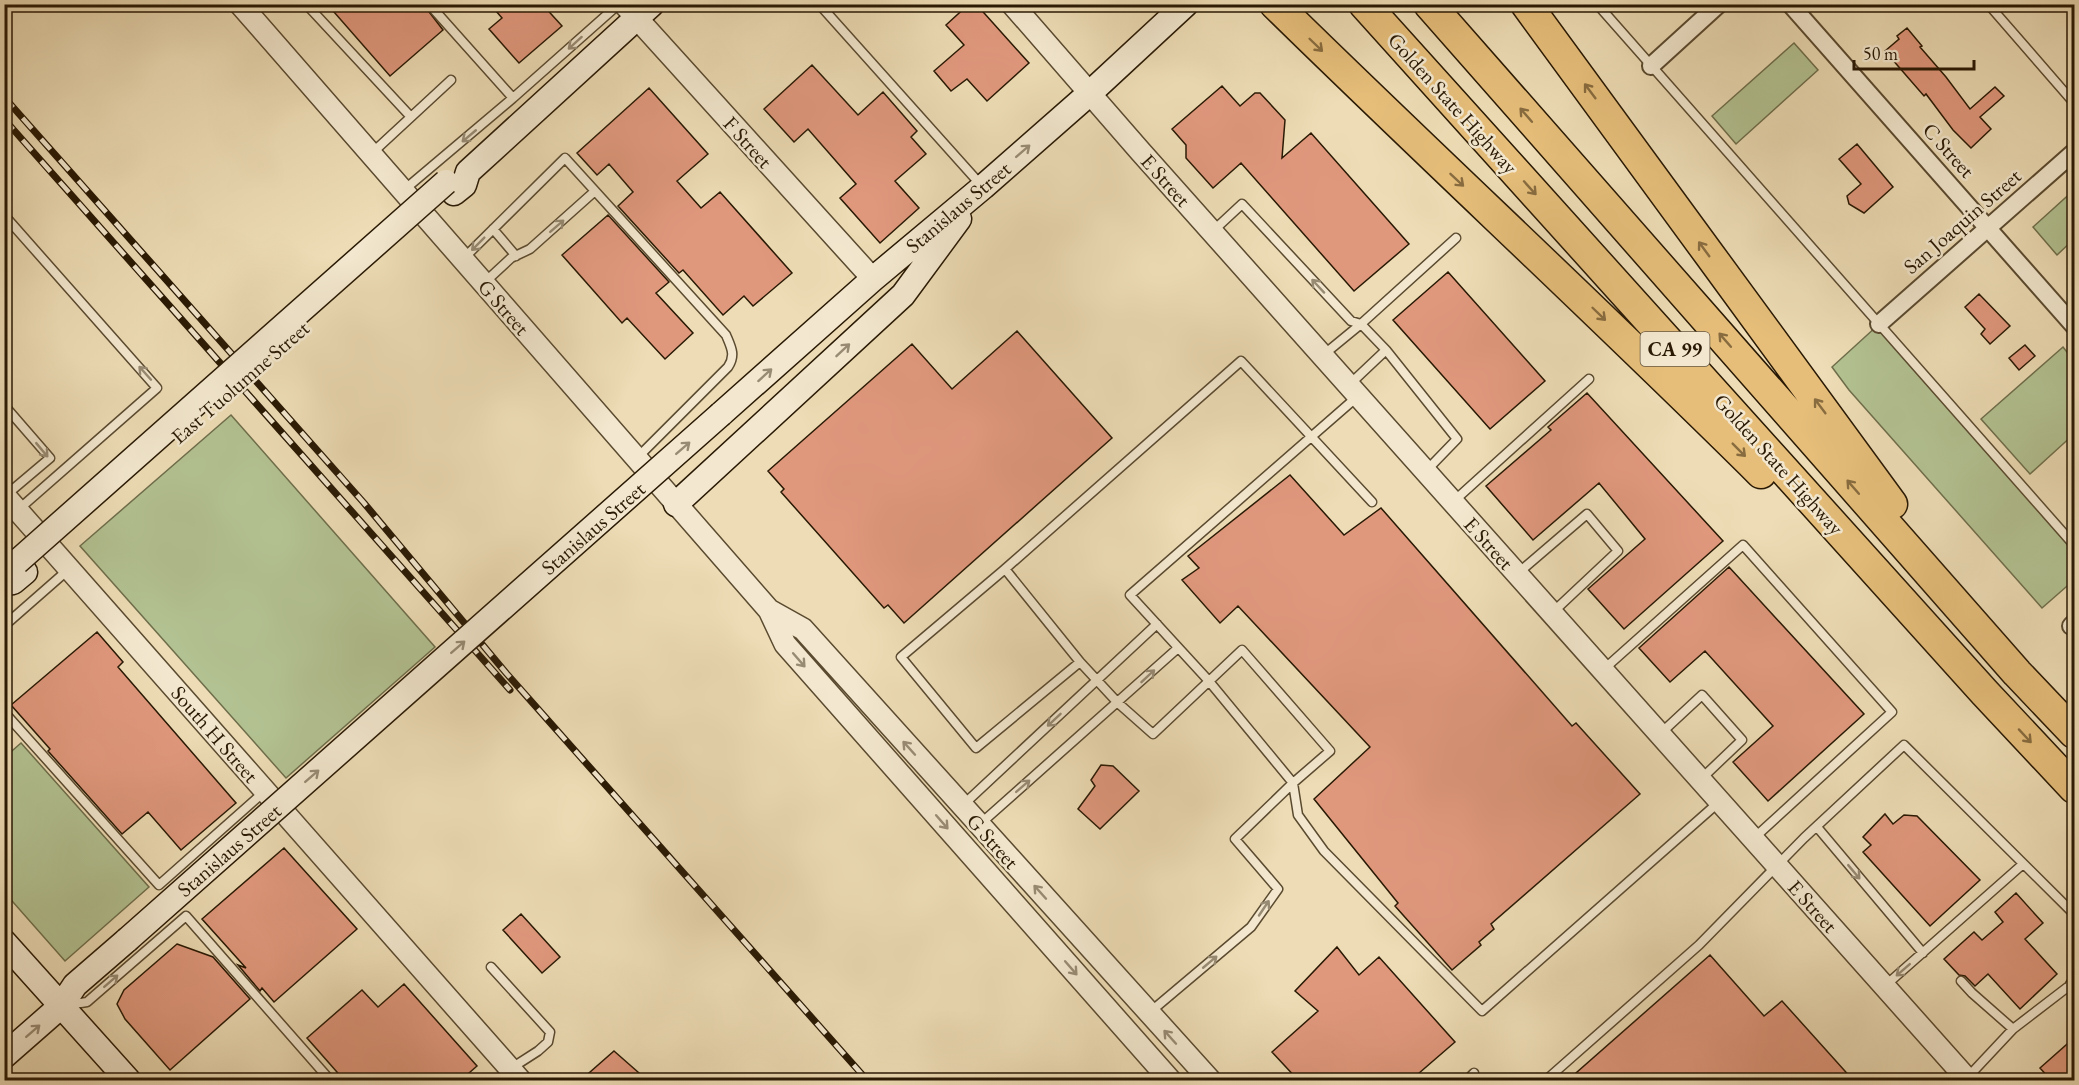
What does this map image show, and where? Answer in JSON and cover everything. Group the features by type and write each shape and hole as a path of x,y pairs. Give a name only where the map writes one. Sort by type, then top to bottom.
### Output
{"highway":[{"path":"1275,4 1386,113 1669,380 1985,693"},
{"name":"Golden State Highway","path":"1364,4 1985,693 2074,788"},
{"name":"Golden State Highway","path":"1429,4 2017,673 2074,733"},
{"path":"1526,4 2017,673"}],"main road":[{"name":"Stanislaus Street","path":"4,1056 61,1006 75,985 873,279 1090,93 1186,4"},
{"name":"East Tuolumne Street","path":"13,572 450,188 456,173 468,172 614,38 633,8"},
{"path":"676,504 903,295 983,187"},
{"path":"4,942 128,1080"}],"street":[{"name":"G Street","path":"240,4 769,610 785,644 1170,1080"},
{"name":"E Street","path":"1012,4 1322,356 1967,1079"},
{"path":"1651,66 1719,4"},
{"name":"C Street","path":"1790,4 2074,326"},
{"name":"F Street","path":"633,8 873,279"},
{"name":"San Joaquin Street","path":"1879,324 2074,152"},
{"name":"South H Street","path":"9,500 266,791 509,1077"},
{"name":"G Street","path":"769,610 803,629 1210,1080"}],"lane":[{"path":"306,4 411,117"},
{"path":"429,4 513,98"},
{"path":"819,4 983,187"},
{"path":"1597,4 2074,545"},
{"path":"1988,4 2074,103"},
{"path":"403,191 513,98 633,8"},
{"path":"371,154 451,80"},
{"path":"462,259 565,158 726,335 732,349 733,360 728,367 637,458"},
{"path":"484,284 516,256 530,249 595,191"},
{"path":"1212,232 1242,204 1351,321 1361,324 1386,350 1458,439 1426,472"},
{"path":"6,220 157,388 127,414 9,500"},
{"path":"493,229 516,256"},
{"path":"1322,356 1456,238"},
{"path":"1386,350 1311,438 1130,595 1208,680 1293,783 1298,815 1324,851 1482,1011 1719,802"},
{"path":"1080,662 976,748 901,657 1005,569 1241,361 1372,502"},
{"path":"1453,502 1589,379"},
{"path":"4,405 50,458 9,500"},
{"path":"1517,574 1587,514 1618,551 1552,613"},
{"path":"1603,671 1743,545 1892,712 1753,839"},
{"path":"4,626 70,569"},
{"path":"1005,569 1080,662 1118,703 1153,734 1242,650 1330,751 1235,839 1278,889 1251,927 1149,1013"},
{"path":"962,806 1157,624"},
{"path":"979,825 1178,648"},
{"path":"1660,734 1702,695 1736,732 1742,740 1701,780"},
{"path":"4,712 159,885 266,791"},
{"path":"1546,1080 1699,945 1816,827 1904,745 2074,914"},
{"path":"1816,827 1923,953"},
{"path":"1884,986 2023,864"},
{"path":"61,1006 87,1002 186,916 330,1080"},
{"path":"491,967 550,1032 548,1042 509,1077"},
{"path":"1967,1079 2013,1029 2069,986 2074,978"},
{"path":"1961,981 2013,1029"},
{"path":"1467,1080 1474,1073"}],"green space":[{"path":"1794,43 1818,70 1736,144 1712,116"},
{"path":"2074,190 2074,239 2057,255 2033,227"},
{"path":"1877,326 2074,546 2074,580 2042,608 1849,390 1832,367"},
{"path":"2063,347 2074,361 2074,434 2030,474 1981,419"},
{"path":"231,415 435,647 286,778 80,546"},
{"path":"21,743 149,887 65,961 5,893 5,757"}],"building":[{"path":"327,4 423,4 443,30 390,76"},
{"path":"490,4 542,4 562,26 519,63 489,29 502,18"},
{"path":"969,4 976,4 1029,63 987,101 967,79 951,91 934,71 964,45 946,25"},
{"path":"1907,28 1970,109 1995,87 2004,96 1980,117 1991,129 1971,148 1953,130 1926,94 1924,96 1885,51 1899,39 1897,36"},
{"path":"812,65 858,115 883,92 917,131 911,137 926,154 895,181 919,208 880,243 840,198 856,184 808,129 794,142 764,109"},
{"path":"1222,86 1240,106 1255,93 1260,93 1285,120 1282,158 1311,133 1409,244 1354,291 1241,163 1213,188 1186,158 1186,145 1172,129"},
{"path":"649,88 708,154 677,181 701,208 720,192 792,273 753,306 744,296 723,315 683,270 679,273 618,206 633,192 609,164 597,175 577,153"},
{"path":"1857,144 1893,187 1864,213 1849,204 1847,196 1861,184 1839,159"},
{"path":"608,215 669,282 656,293 693,333 665,359 627,318 622,323 562,255"},
{"path":"1448,272 1545,381 1490,429 1393,320"},
{"path":"1979,294 2010,326 1990,344 1981,334 1985,329 1965,307"},
{"path":"1017,331 1112,438 904,623 888,605 884,608 781,492 784,489 768,471 912,344 952,389"},
{"path":"2025,345 2035,356 2019,370 2009,358"},
{"path":"1587,393 1723,541 1624,629 1588,589 1645,539 1599,483 1533,540 1486,486 1551,430 1548,427"},
{"path":"1290,475 1344,535 1381,508 1572,726 1576,723 1640,794 1491,924 1494,929 1479,942 1481,945 1452,970 1395,906 1398,903 1314,799 1370,747 1238,606 1220,623 1182,580 1199,568 1188,556"},
{"path":"1729,567 1864,714 1768,801 1733,762 1773,726 1705,651 1670,682 1639,648"},
{"path":"97,632 123,662 118,667 236,803 181,850 148,812 122,834 48,751 50,749 11,705"},
{"path":"1101,765 1113,766 1139,791 1100,829 1078,809 1095,786 1091,780"},
{"path":"1885,814 1893,824 1904,815 1917,816 1980,880 1930,926 1863,852 1871,845 1863,837"},
{"path":"284,848 357,929 274,1002 262,988 260,991 238,965 246,968 202,919"},
{"path":"2016,893 2043,923 2025,939 2057,974 2020,1009 1988,974 1975,986 1965,976 1959,975 1944,959 1974,932 1982,940 2003,922 1995,912"},
{"path":"521,914 560,957 542,973 503,930"},
{"path":"177,944 213,957 250,999 170,1070 125,1019 117,1004 124,990"},
{"path":"1337,947 1359,975 1379,957 1455,1042 1411,1080 1298,1080 1272,1052 1318,1011 1295,991"},
{"path":"1710,955 1764,1016 1782,1001 1853,1080 1568,1080"},
{"path":"404,984 477,1066 461,1080 344,1080 307,1038 362,990 378,1007"},
{"path":"2074,1038 2074,1080 2051,1080 2040,1068"},
{"path":"614,1051 647,1080 581,1080"}],"railway":[{"path":"4,97 364,503 507,674 867,1080"},
{"path":"4,119 510,690"}]}
